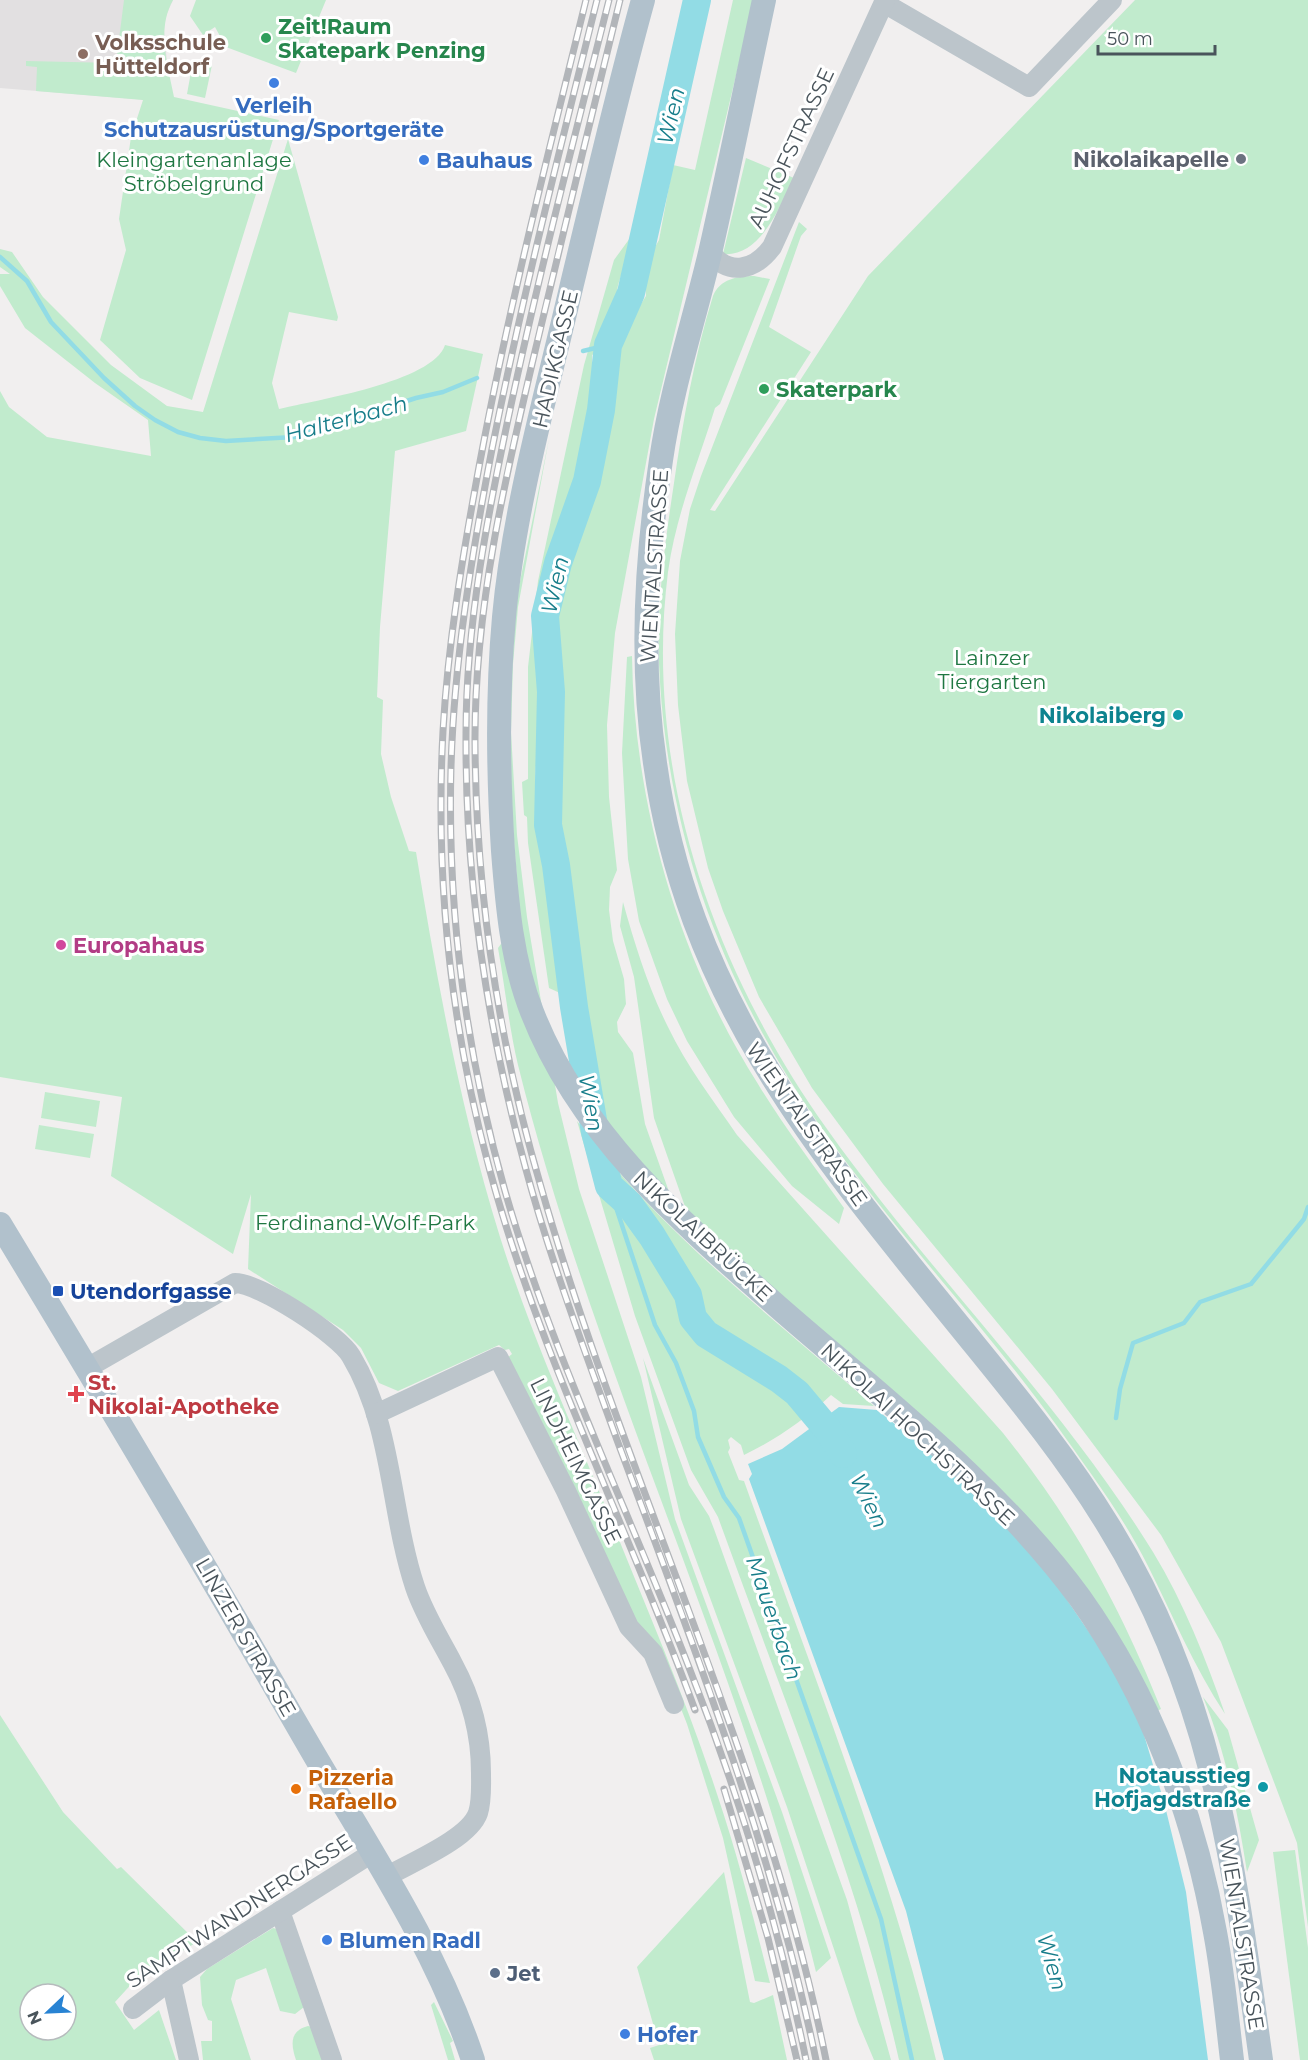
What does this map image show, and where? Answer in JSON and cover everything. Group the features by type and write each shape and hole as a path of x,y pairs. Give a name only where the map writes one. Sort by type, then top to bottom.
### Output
{"main road":[{"name":"HADIKGASSE","path":"497,722 504,613 518,521 567,308 643,0"},
{"name":"WIENTALSTRASSE","path":"764,0 710,252 661,458 647,610 646,669 652,744 663,812 678,869 706,952 725,994 776,1085 850,1190 1055,1446 1110,1527 1155,1611 1193,1705 1221,1806 1239,1904 1261,2060"},
{"name":"NIKOLAIBRÜCKE","path":"497,722 504,866 515,950 530,1009 555,1061 587,1113 633,1172 676,1217 810,1335"},
{"name":"LINZER STRASSE","path":"0,1224 386,1877 426,1949 473,2060"},
{"name":"NIKOLAI HOCHSTRASSE","path":"810,1335 947,1455 1026,1534"},
{"name":"WIENTALSTRASSE","path":"1026,1534 1079,1597 1115,1654 1136,1690 1167,1760 1199,1866 1215,1931 1232,2060"}],"street":[{"path":"884,2 1029,87 1112,0"},
{"name":"AUHOFSTRASSE","path":"710,252 726,267 753,266 772,247 884,2"},
{"path":"87,1368 223,1288 245,1283 312,1322 342,1344 368,1390 376,1414 415,1587 466,1691 476,1725 481,1764 481,1798 472,1824 460,1835 386,1877"},
{"name":"LINDHEIMGASSE","path":"376,1414 498,1357 566,1491 629,1627 653,1653 674,1704"},
{"name":"SAMPTWANDNERGASSE","path":"133,2009 171,1980 372,1853"},
{"path":"279,1911 332,2060"},
{"path":"171,1980 189,2060"}],"shaded area":[{"name":"Volksschule Hütteldorf","path":"0,0 173,0 165,18 164,31 171,102 0,88"}],"green space":[{"name":"Kleingartenanlage Ströbelgrund","path":"124,0 173,0 165,23 164,36 174,97 279,120 192,400 140,378 100,340 126,250 119,219 131,137 143,100 36,91 37,67 26,66 26,61 116,63"},
{"name":"Zeit!Raum Skatepark Penzing","path":"196,0 326,0 296,73 226,47 215,27 203,35 190,16"},
{"path":"733,0 754,0 654,419 615,633 607,725 609,797 617,870 610,887 609,910 613,941 624,979 626,1004 617,1022 618,1032 633,1053 645,1124 673,1203 599,1116 556,823 559,660 552,630 552,613 568,552 579,545 598,481 608,419 613,363 619,339 646,296 645,278 649,258 659,240 673,165 695,170"},
{"name":"Lainzer Tiergarten","path":"1135,0 1308,0 1308,1927 1297,1843 1221,1642 1161,1535 1052,1389 883,1184 812,1088 759,997 723,911 708,868 687,781 678,705 675,634 680,561 690,509 799,222 807,229 801,236 769,327 811,352 710,510 715,511 868,276"},
{"path":"193,61 212,65 205,98 187,94"},
{"name":"Ferdinand-Wolf-Park","path":"288,139 338,317 337,321 289,312 272,383 279,409 345,395 397,379 436,358 445,345 483,354 466,431 395,451 380,627 377,697 383,700 381,754 391,797 409,851 416,852 451,1046 473,1142 500,1237 538,1342 692,1723 732,1841 770,1983 755,1981 723,1838 687,1724 667,1673 632,1625 506,1359 512,1354 509,1349 505,1350 499,1345 398,1391 379,1383 361,1348 343,1330 248,1269 251,1194 233,1254 111,1176 122,1097 0,1077 0,391 9,407 47,437 151,456 148,420 95,383 25,328 0,286 0,274 10,274 0,267 0,249 12,252 43,297 111,365 167,406 203,412"},
{"path":"746,158 794,178 775,216 758,239 736,253 723,254"},
{"path":"630,238 628,256 618,287 618,303 606,320 603,348 592,355 592,408 562,543 550,549 538,606 544,693 541,712 543,747 536,767 536,796 562,994 549,988 528,843 527,817 524,815 522,782 528,779 528,667 538,581 584,365 614,260"},
{"path":"754,276 770,279 720,404 715,408 682,509 668,572 663,646 666,720 677,793 695,865 720,935 751,1002 786,1067 827,1129 867,1183 1036,1390 1116,1496 1153,1552 1175,1591 1202,1652 1225,1714 1194,1660 1138,1547 1105,1494 999,1350 848,1164 787,1075 757,1023 731,970 690,859 676,801 666,742 659,657 661,582 681,436 706,319 713,296 720,286 735,278"},
{"path":"549,439 518,607 513,664 511,732 517,835 527,917 558,1103 579,1189 641,1377 675,1519 782,1812 831,1958 816,1972 785,1857 749,1743 586,1293 550,1180 512,1036 498,948 520,918 507,750 516,601"},
{"path":"632,656 641,768 666,878 684,932 705,985 730,1036 778,1116 844,1208 839,1224 792,1186 734,1117 687,1041 667,999 639,921 628,859 622,753 627,657"},
{"path":"623,902 654,997 675,1041 700,1082 737,1135 1003,1433 1028,1466 1052,1499 1093,1565 1129,1634 1161,1709 1157,1711 1122,1645 1082,1582 689,1218 654,1118 634,977 620,926"},
{"path":"45,1092 100,1101 96,1127 41,1118"},
{"path":"577,1121 609,1161 680,1236 756,1305 874,1406 843,1404 831,1395 790,1428 744,1455 741,1445 731,1437 728,1440 730,1448 728,1452 739,1480 744,1481 848,1768 917,1986 936,2060 899,2060 862,1922 817,1786 718,1517 691,1470 635,1316"},
{"path":"39,1125 94,1134 90,1158 35,1149"},
{"path":"643,1358 689,1485 709,1516 714,1529 847,1900 891,2060 874,2060 858,2022 787,1807 681,1519"},
{"path":"1203,1697 1228,1730 1259,1840 1247,1872 1230,1783"},
{"path":"0,1715 63,1812 117,1869 121,1867 197,1942 136,1979 115,2002 134,2030 159,2010 176,2060 0,2060"},
{"path":"1295,1850 1308,1948 1308,2060 1300,2060 1273,1852"},
{"path":"724,1872 750,2002 754,2003 773,1995 787,2060 654,2060 650,2048 659,2045 637,1967"},
{"path":"273,1928 280,1930 304,2007 295,2014 280,2011 266,1968 236,1980 231,1999 251,2060 203,2060 201,2041 212,2041 212,2021 208,2020 202,2005 200,1977 207,1969"},
{"path":"434,2002 453,2041 450,2043 455,2060 448,2060 431,2005"},
{"path":"308,2026 312,2027 325,2060 296,2060 293,2039 297,2031"}],"water":[{"path":"839,1407 877,1410 943,1462 1043,1565 1111,1664 1142,1728 1164,1802 1186,1892 1208,2060 944,2060 906,1911 749,1479 752,1474 748,1464 782,1449"}],"waterway":[{"name":"Wien","path":"697,0 631,293 608,345 601,410 587,481 558,563 545,616 551,692 548,825 556,865 574,1007 595,1132 609,1186 629,1204 652,1236 688,1295 693,1318 706,1334 779,1379 797,1393 828,1430 843,1454"},
{"name":"Halterbach","path":"0,257 27,281 51,322 104,378 135,406 155,420 178,432 200,438 226,441 294,437 416,398 443,392 477,378"},
{"name":"Halterbach","path":"583,351 608,345"},
{"name":"Mauerbach","path":"609,1186 655,1325 676,1363 694,1411 698,1437 724,1497 739,1518 881,1919 912,2060"},
{"path":"1116,1418 1120,1389 1133,1343 1184,1323 1200,1302 1251,1284 1304,1219 1308,1207"}],"railway":[{"path":"586,0 503,350 462,565 448,664 443,731 441,842 444,898 449,953 465,1063 476,1117 510,1240 559,1376 695,1710"},
{"path":"597,0 516,336 492,449 471,568 460,647 451,767 452,874 456,928 470,1034 491,1139 505,1191 545,1313 666,1610 742,1814 784,1961 806,2060"},
{"path":"609,0 522,354 494,486 480,568 470,651 466,733 469,842 474,897 489,1006 512,1113 535,1201 556,1270 702,1669 754,1824 798,1980 816,2060"},
{"path":"620,0 514,442 486,592 476,693 475,744 476,800 485,912 513,1078 541,1187 575,1297 732,1729 768,1838 800,1948 826,2060"},
{"path":"724,1789 768,1938 797,2060"}],"place":[{"name":"Zeit!Raum Skatepark Penzing","path":"266,38"},
{"name":"Volksschule Hütteldorf","path":"83,54"},
{"name":"Verleih Schutzausrüstung/Sportgeräte","path":"274,83"},
{"name":"Nikolaikapelle","path":"1241,159"},
{"name":"Bauhaus","path":"424,160"},
{"name":"Skaterpark","path":"764,389"},
{"name":"Nikolaiberg","path":"1178,715"},
{"name":"Europahaus","path":"61,945"},
{"name":"Utendorfgasse","path":"58,1291"},
{"name":"St. Nikolai-Apotheke","path":"76,1394"},
{"name":"Notausstieg Hofjagdstraße","path":"1263,1787"},
{"name":"Pizzeria Rafaello","path":"296,1789"},
{"name":"Blumen Radl","path":"327,1940"},
{"name":"Jet","path":"495,1973"},
{"name":"Hofer","path":"625,2034"}]}
